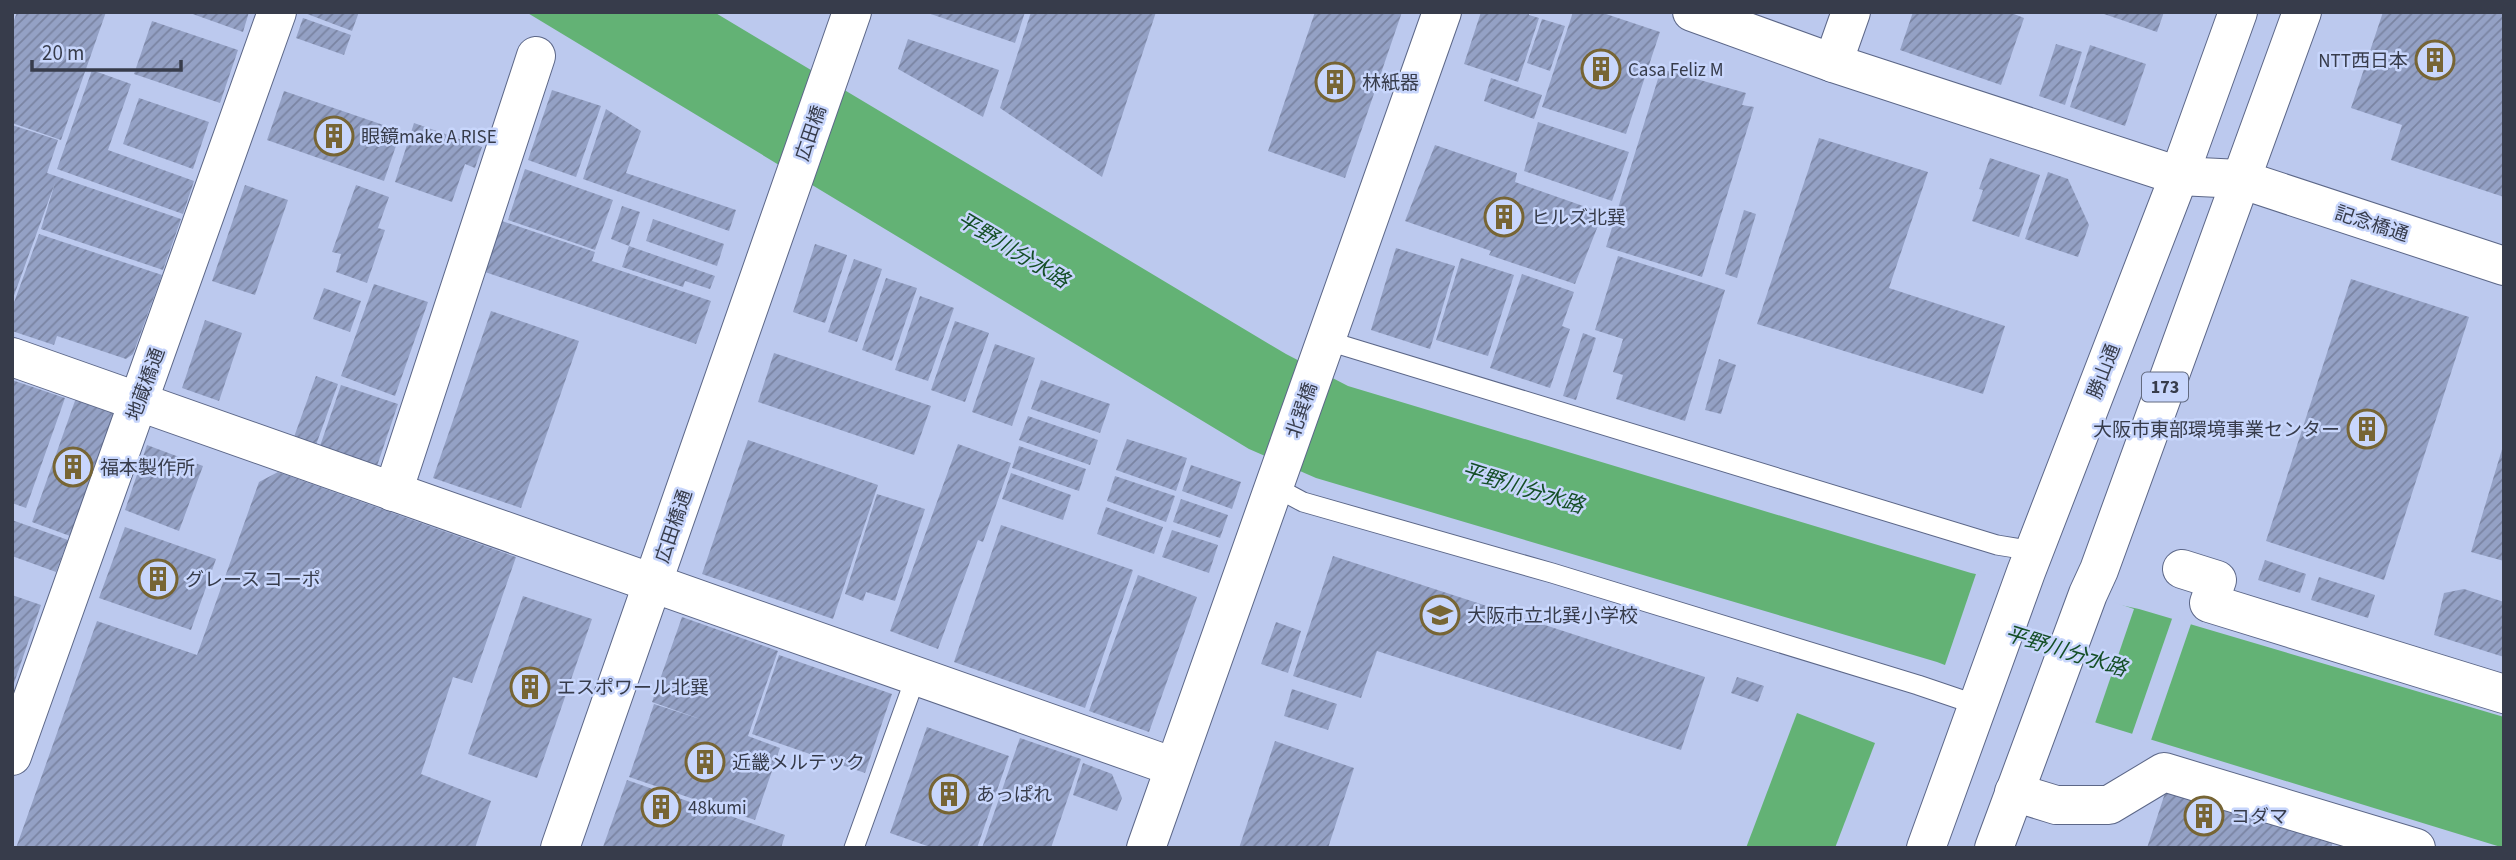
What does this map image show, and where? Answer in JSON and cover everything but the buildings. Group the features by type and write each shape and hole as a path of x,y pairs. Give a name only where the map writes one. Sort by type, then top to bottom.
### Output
{"street":[{"name":"地蔵橋通","path":"12,756 276,12"},
{"name":"広田橋","path":"784,205 852,12"},
{"name":"北巽橋","path":"1146,848 1442,12"},
{"name":"記念橋通","path":"1692,12 1833,63 2179,176 2240,179 2504,266"},
{"path":"1833,63 1851,12"},
{"name":"勝山通","path":"1926,848 2030,562 2179,176 2238,12"},
{"name":"173","path":"1994,848 2099,570 2302,12"},
{"path":"393,492 536,57"},
{"name":"広田橋通","path":"560,848 784,205"},
{"path":"12,357 1174,767"},
{"path":"2182,569 2217,580 2209,603 2504,694"},
{"path":"2014,792 2056,805 2109,805 2164,772 2416,848"}],"lane":[{"path":"1324,343 1997,545 2030,562"},
{"path":"1277,480 1303,502 1979,700"},
{"path":"855,848 916,676"}],"water":[{"name":"平野川分水路","path":"526,12 714,12 1286,354 1348,386 1971,573 2139,609 2504,717 2504,848 2097,723 1937,662 1316,478 1249,449"},
{"path":"1797,713 1875,743 1835,848 1746,848"}],"pier":[{"path":"1977,571 2096,596 2134,609 2094,726 1944,668"},
{"path":"2173,616 2192,621 2150,743 2131,737"}],"place":[{"name":"NTT西日本","path":"2435,60"},
{"name":"Casa Feliz M","path":"1601,69"},
{"name":"林紙器","path":"1335,82"},
{"name":"眼鏡make A RISE","path":"334,136"},
{"name":"ヒルズ北巽","path":"1504,217"},
{"name":"大阪市東部環境事業センター","path":"2367,429"},
{"name":"福本製作所","path":"73,467"},
{"name":"グレース コーポ","path":"158,579"},
{"name":"大阪市立北巽小学校","path":"1440,615"},
{"name":"エスポワール北巽","path":"530,687"},
{"name":"近畿メルテック","path":"705,762"},
{"name":"あっぱれ","path":"949,794"},
{"name":"48kumi","path":"661,807"},
{"name":"コダマ","path":"2204,816"}]}
